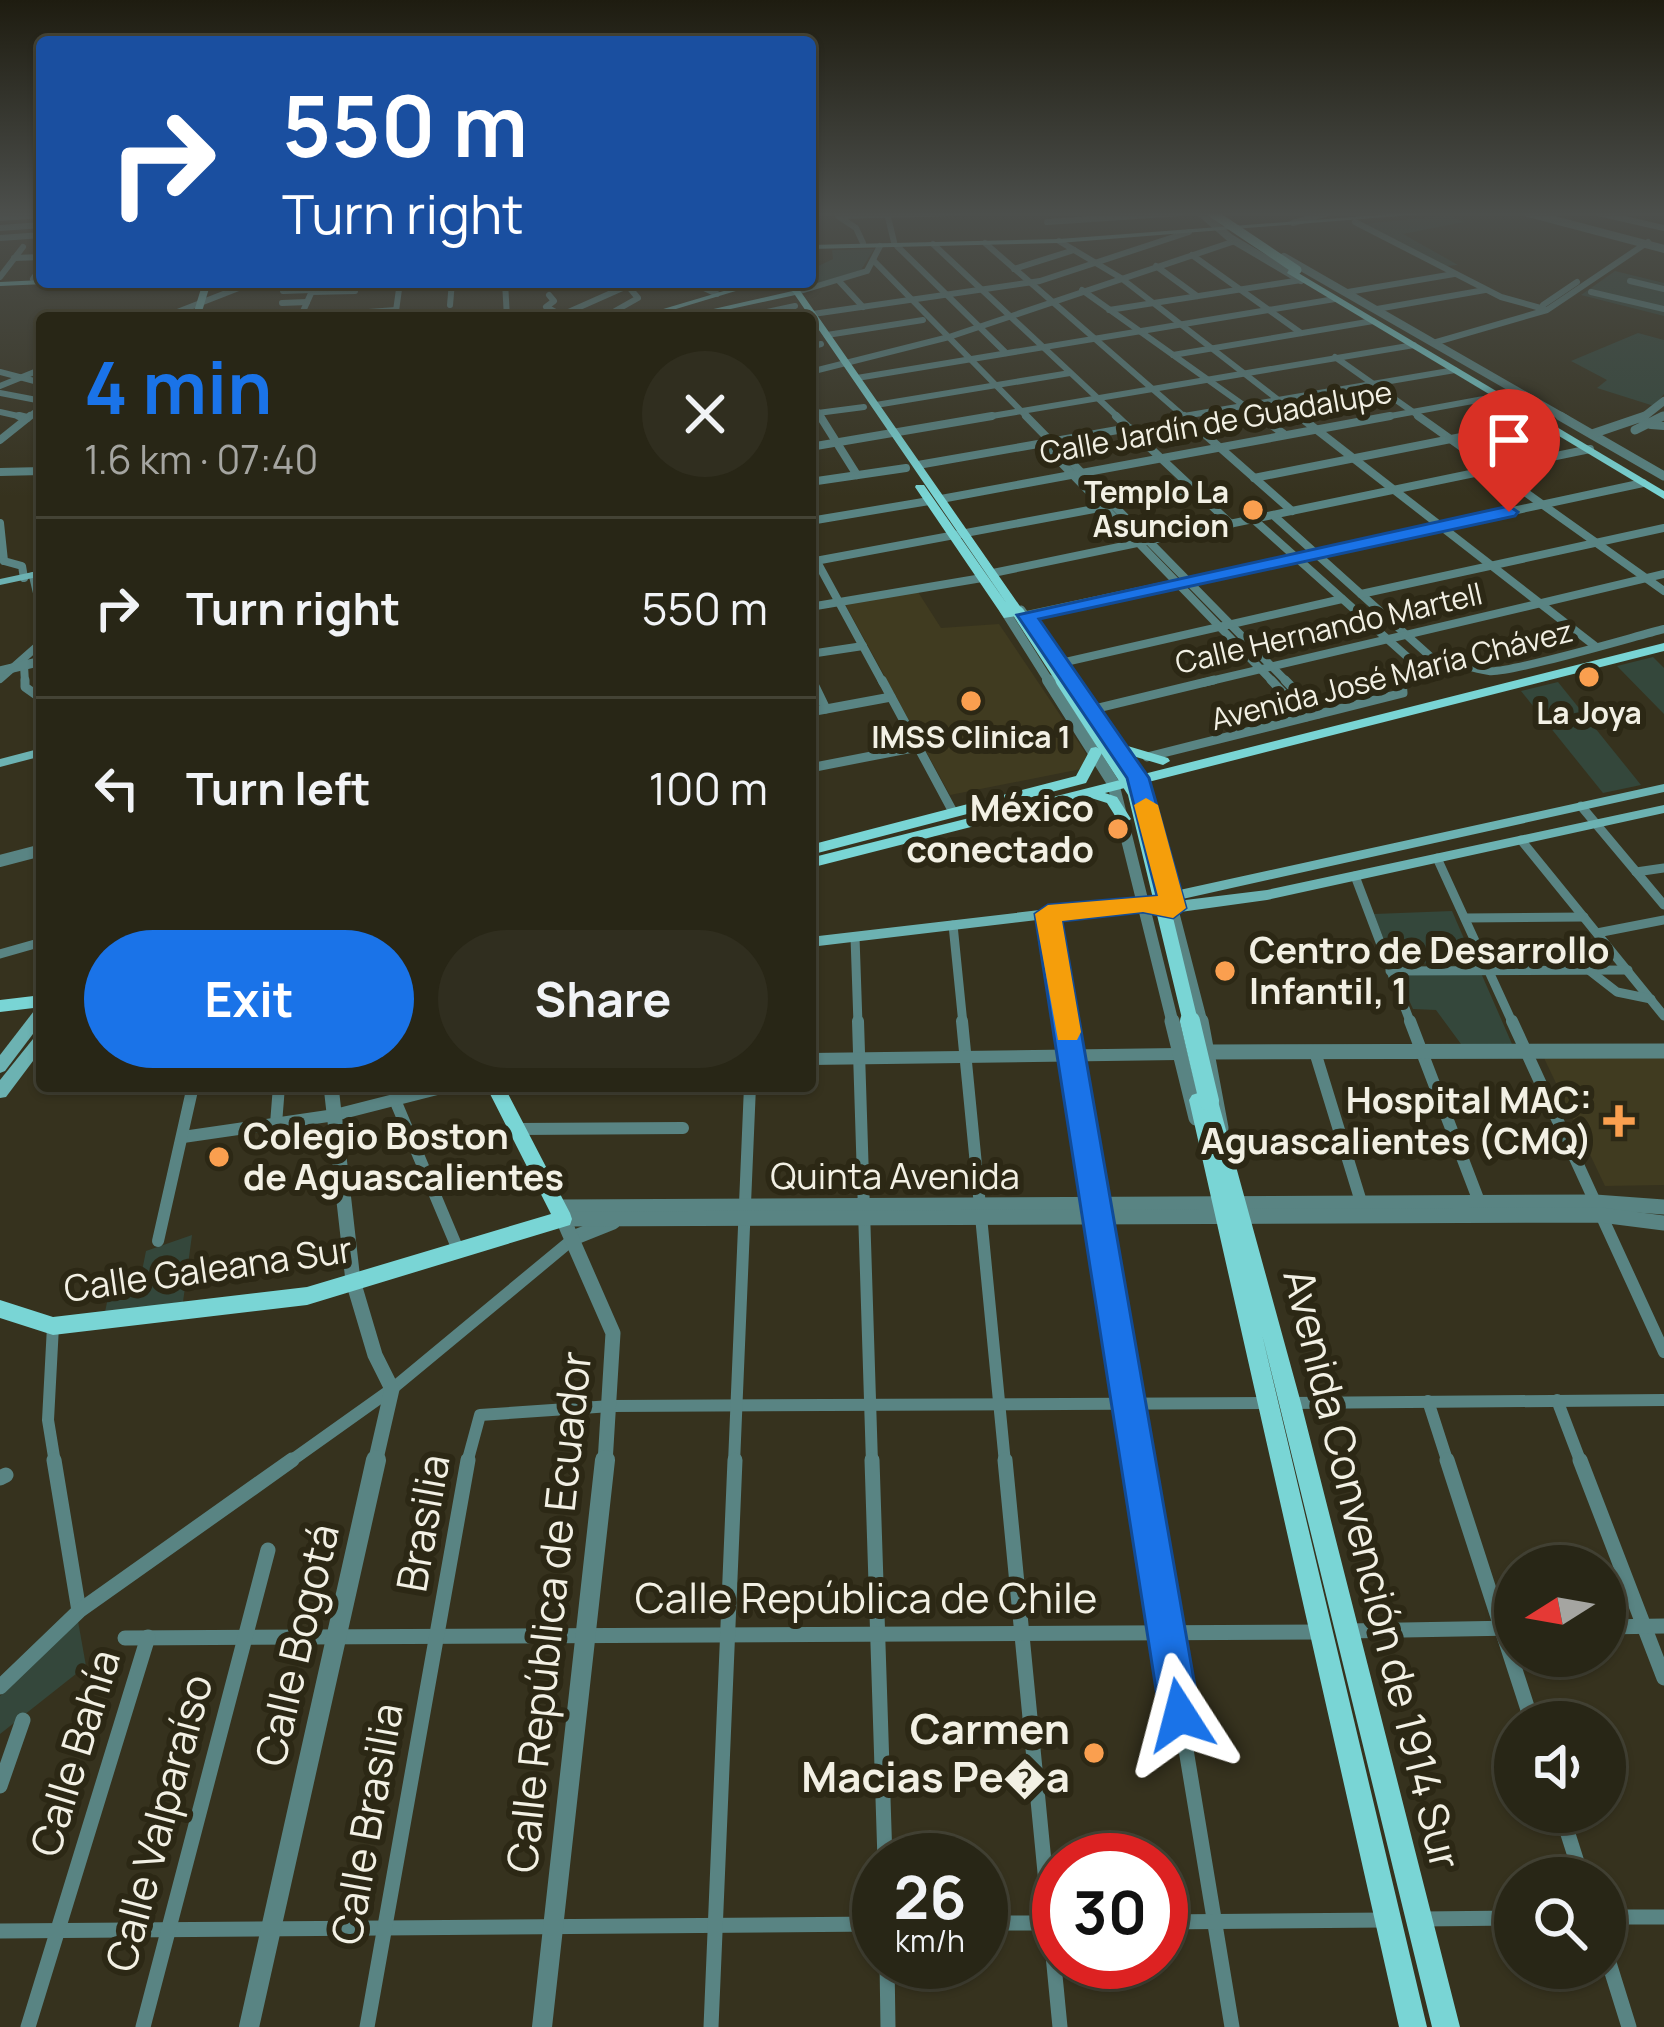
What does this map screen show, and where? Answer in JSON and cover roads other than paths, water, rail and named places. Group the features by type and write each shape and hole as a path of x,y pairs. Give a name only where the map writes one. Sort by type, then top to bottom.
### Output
{"main road":[{"path":"1359,308 1426,343 1455,370 1501,388 1541,421 1664,486"},
{"path":"1360,308 1664,486"},
{"name":"Avenida Convención de 1914 Sur","path":"820,342 857,378 870,406"},
{"name":"Avenida Convención de 1914 Sur","path":"841,363 1015,612 1120,778 1278,1403 1320,1632 1413,2027"},
{"path":"1575,432 1641,480 1664,486"},
{"path":"0,582 26,574"},
{"name":"Avenida José María Chávez","path":"1168,765 1664,632"},
{"name":"Avenida José María Chávez","path":"1168,765 1664,647"},
{"path":"1121,748 1138,768"},
{"path":"816,861 1080,785 1092,768 1096,751"},
{"path":"0,763 36,754"},
{"path":"816,848 952,810 1168,765"},
{"path":"1144,798 1168,765"},
{"path":"1080,785 1105,795 1124,819"},
{"path":"1171,901 1329,860 1664,788"},
{"path":"816,941 1349,877 1664,809"},
{"path":"913,835 950,820 952,810"},
{"path":"1329,860 1349,877"},
{"path":"0,1006 36,1002"},
{"path":"0,1067 36,1010"},
{"path":"0,1092 36,1046"},
{"name":"Calle República de Ecuador","path":"498,1092 564,1221"},
{"name":"Calle Galeana Sur","path":"0,1310 53,1326 307,1296 564,1221"},
{"name":"Avenida Convención de 1914 Sur","path":"1278,1403 1348,1631 1445,2027"}],"street":[{"path":"816,318 861,308"},
{"path":"914,308 944,337"},
{"path":"915,308 1312,715"},
{"path":"960,308 1006,353"},
{"path":"1000,308 1232,524"},
{"path":"816,369 944,337 1029,308"},
{"path":"1059,308 1292,511"},
{"path":"1106,308 1284,434"},
{"path":"1109,310 1124,308"},
{"path":"1159,308 1595,646"},
{"path":"1266,308 1301,333"},
{"path":"857,378 1276,308"},
{"path":"1366,308 1375,315"},
{"path":"1173,355 1301,333 1408,308"},
{"path":"1538,308 1542,309"},
{"path":"816,446 1426,343 1542,309"},
{"path":"820,342 923,320"},
{"path":"906,347 924,367"},
{"path":"1335,358 1596,543 1655,576 1664,591"},
{"path":"1184,416 1455,370"},
{"path":"0,390 36,371"},
{"path":"0,372 36,382"},
{"path":"816,414 1070,373"},
{"path":"1501,388 1597,437 1664,486"},
{"name":"Calle Jardín de Guadalupe","path":"816,520 1412,412 1501,388"},
{"path":"0,390 36,402"},
{"path":"1597,437 1640,420 1664,401"},
{"path":"0,440 36,410"},
{"path":"0,412 27,418"},
{"path":"1651,425 1664,416"},
{"path":"816,417 857,475"},
{"path":"1254,478 1541,421"},
{"path":"1597,437 1664,426"},
{"path":"816,479 1129,428"},
{"path":"816,606 988,576 1590,449"},
{"path":"0,472 36,471"},
{"path":"1015,612 1316,554 1641,480"},
{"path":"816,561 1196,490"},
{"path":"1273,515 1432,658"},
{"path":"1253,519 1413,662"},
{"path":"0,523 2,561 26,574"},
{"path":"1361,594 1664,528"},
{"path":"816,566 952,810"},
{"name":"Calle Hernando Martell","path":"1094,709 1655,576"},
{"path":"1061,663 1342,599"},
{"name":"Avenida Convención de 1914 Sur","path":"1015,612 1061,663 1121,748"},
{"name":"Avenida Convención de 1914 Sur","path":"1015,612 1110,778 1124,819 1178,1054 1212,1132"},
{"name":"Avenida José María Chávez","path":"1138,768 1312,715 1403,693 1400,674 1413,662 1432,658 1469,662 1490,672 1664,632"},
{"path":"816,653 863,646"},
{"path":"36,647 9,670 36,695"},
{"path":"816,688 826,709"},
{"path":"816,711 891,697"},
{"path":"816,767 918,747"},
{"name":"Avenida Convención de 1914 Sur","path":"1138,768 1209,1052 1212,1132"},
{"path":"1581,806 1664,905"},
{"path":"1521,840 1664,1016"},
{"path":"0,861 36,852"},
{"path":"1437,858 1664,1352"},
{"path":"1636,872 1664,868"},
{"path":"1349,877 1482,1209"},
{"path":"1048,914 1232,2027"},
{"path":"1465,918 1585,917"},
{"path":"1597,933 1664,920"},
{"path":"953,925 1044,1833"},
{"path":"855,937 884,1833"},
{"path":"0,954 36,944"},
{"path":"1390,970 1628,970"},
{"path":"1588,970 1617,992 1651,999"},
{"path":"1209,1052 1664,1051"},
{"path":"1316,1052 1362,1205"},
{"path":"816,1059 1178,1054"},
{"path":"158,1241 192,1092"},
{"path":"276,1124 279,1092"},
{"path":"332,1092 354,1285 368,1349 392,1389"},
{"path":"183,1137 334,1115 425,1092"},
{"path":"711,2027 750,1092"},
{"path":"395,1100 459,1252"},
{"path":"518,1129 683,1128"},
{"name":"Quinta Avenida","path":"1232,1212 1362,1205 1482,1209"},
{"name":"Quinta Avenida","path":"564,1221 745,1213 1664,1207"},
{"name":"Quinta Avenida","path":"1598,1209 1664,1223"},
{"name":"Quinta Avenida","path":"564,1221 745,1213"},
{"path":"0,1688 79,1611 392,1389 564,1221"},
{"name":"Calle República de Ecuador","path":"542,2027 611,1406 613,1333 564,1221"},
{"path":"53,1326 48,1420 79,1611"},
{"name":"Calle Bogotá","path":"249,2027 392,1389"},
{"path":"1428,1400 1494,1589"},
{"path":"1557,1400 1664,1678"},
{"path":"611,1406 1664,1400"},
{"name":"Brasilia","path":"437,1634 480,1414 611,1406"},
{"name":"Calle Valparaíso","path":"143,2027 268,1550"},
{"path":"1626,1626 1664,1626"},
{"path":"1348,1631 1494,1629"},
{"name":"Calle República de Chile","path":"125,1638 1320,1632"},
{"name":"Calle Brasilia","path":"367,2027 437,1634"},
{"name":"Calle Bahía","path":"28,2027 148,1637"},
{"path":"0,1786 23,1720"},
{"path":"1626,1917 1664,1917"},
{"path":"1419,1919 1494,1918"},
{"path":"1188,1921 1388,1920"},
{"path":"0,1931 852,1924"},
{"path":"887,1989 888,2027"},
{"path":"1058,1989 1060,2027"},
{"path":"1618,1989 1630,2027"}],"place":[{"name":"Templo La Asuncion","path":"1253,510"},
{"name":"La Joya","path":"1589,677"},
{"name":"IMSS Clinica 1","path":"971,701"},
{"name":"México conectado","path":"1118,829"},
{"name":"Centro de Desarrollo Infantil, 1","path":"1225,971"},
{"name":"Hospital MAC: Aguascalientes (CMQ)","path":"1619,1121"},
{"name":"Colegio Boston de Aguascalientes","path":"219,1157"},
{"name":"Carmen Macias Pe�a","path":"1094,1753"}]}
